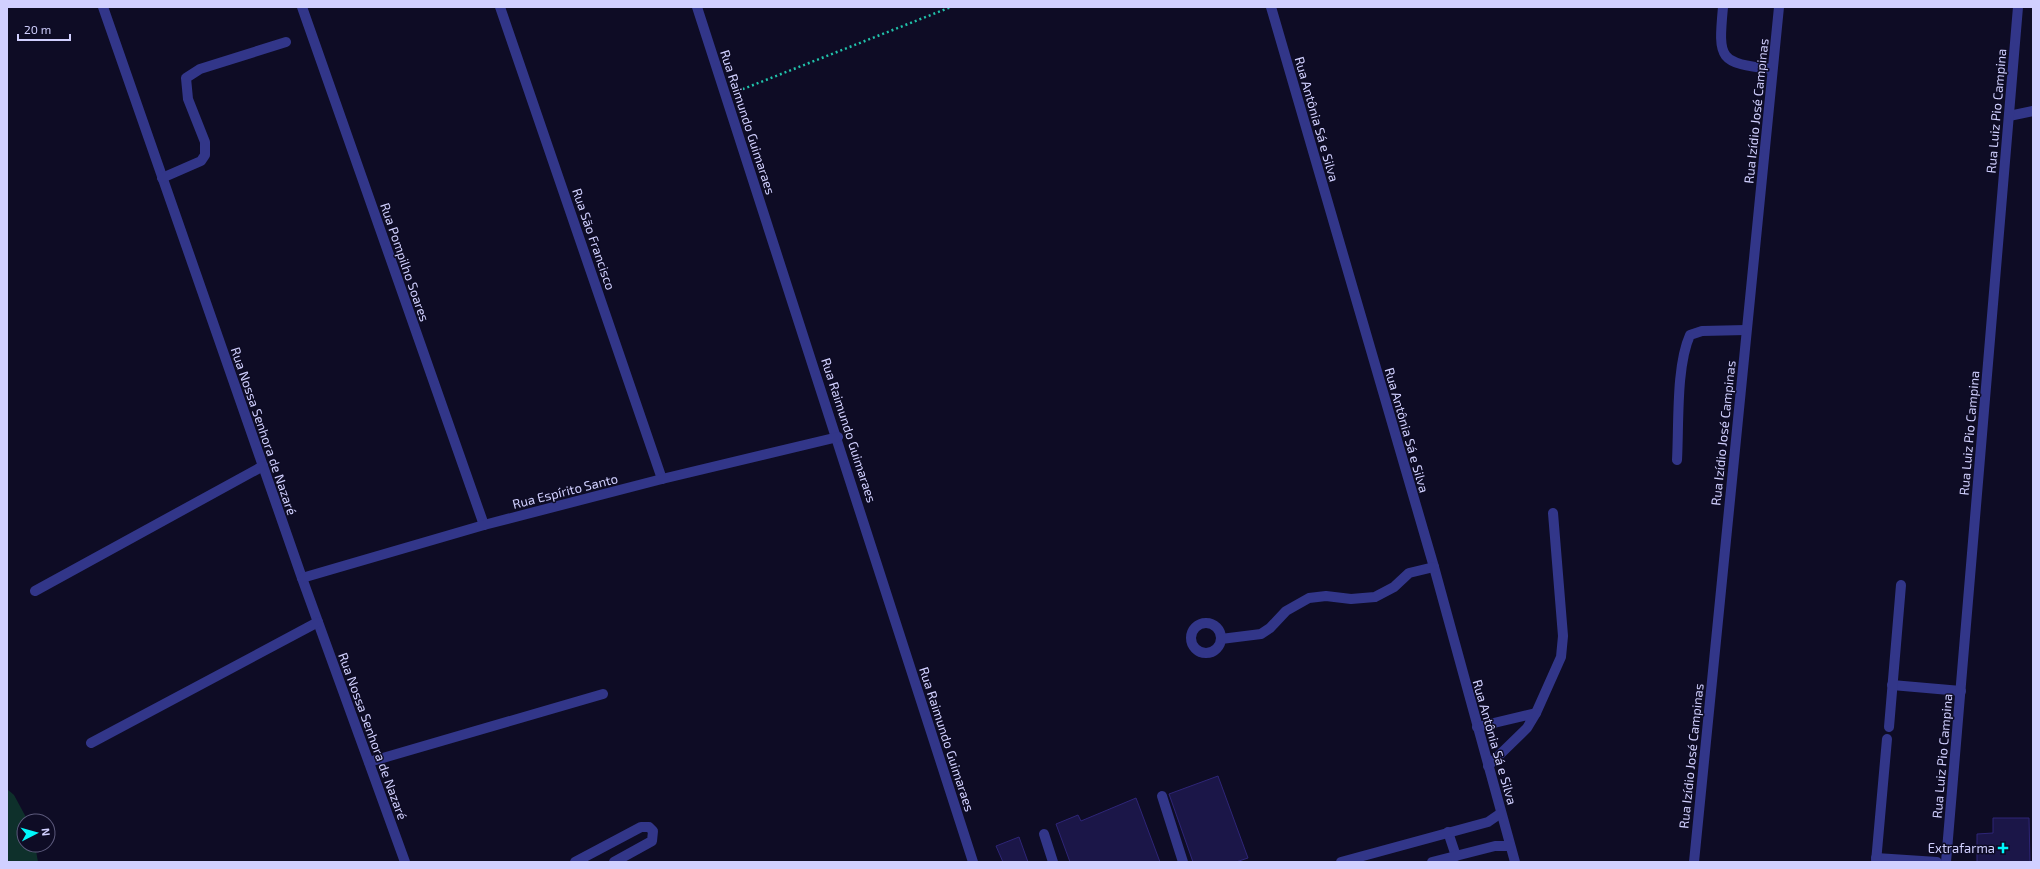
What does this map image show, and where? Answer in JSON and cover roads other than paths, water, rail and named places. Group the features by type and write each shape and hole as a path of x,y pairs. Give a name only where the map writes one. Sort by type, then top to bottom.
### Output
{"street":[{"name":"Rua Nossa Senhora de Nazaré","path":"103,7 302,578 405,862"},
{"name":"Rua Pompilho Soares","path":"302,7 484,525"},
{"name":"Rua São Francisco","path":"500,7 662,479"},
{"name":"Rua Raimundo Guimaraes","path":"697,7 838,437 973,862"},
{"name":"Rua Antônia Sá e Silva","path":"1271,7 1434,567 1515,862"},
{"path":"1723,7 1721,33 1724,54 1727,58 1745,65 1772,68"},
{"name":"Rua Izídio José Campinas","path":"1694,862 1772,68 1780,7"},
{"name":"Rua Luiz Pio Campina","path":"1946,862 2018,7"},
{"path":"162,178 201,161 206,154 205,142 188,99 186,78 200,69 286,42"},
{"path":"2009,116 2033,111"},
{"path":"1677,460 1682,366 1684,349 1690,335 1702,331 1746,330"},
{"name":"Rua Espírito Santo","path":"302,578 484,525 662,479 838,437"},
{"path":"35,591 263,466"},
{"path":"1488,766 1527,728 1536,713 1561,658 1563,636 1553,513"},
{"path":"1222,639 1261,634 1270,628 1286,611 1308,598 1326,596 1351,599 1375,597 1394,586 1409,573 1434,567"},
{"path":"1889,727 1901,585"},
{"path":"91,743 318,622"},
{"path":"1892,685 1961,691"},
{"path":"369,762 603,694"},
{"path":"1477,727 1536,713"},
{"path":"1887,739 1876,860 1937,862"},
{"path":"1162,796 1183,862"},
{"path":"1341,862 1359,860 1448,832 1488,822 1501,813"},
{"path":"575,862 641,827 649,827 652,831 653,837 648,844 614,862"},
{"path":"1448,832 1456,856"},
{"path":"1044,834 1053,862"},
{"path":"618,839 626,856"},
{"path":"1432,862 1495,846 1510,846"}],"place":[{"name":"Extrafarma","path":"2003,848"}]}
